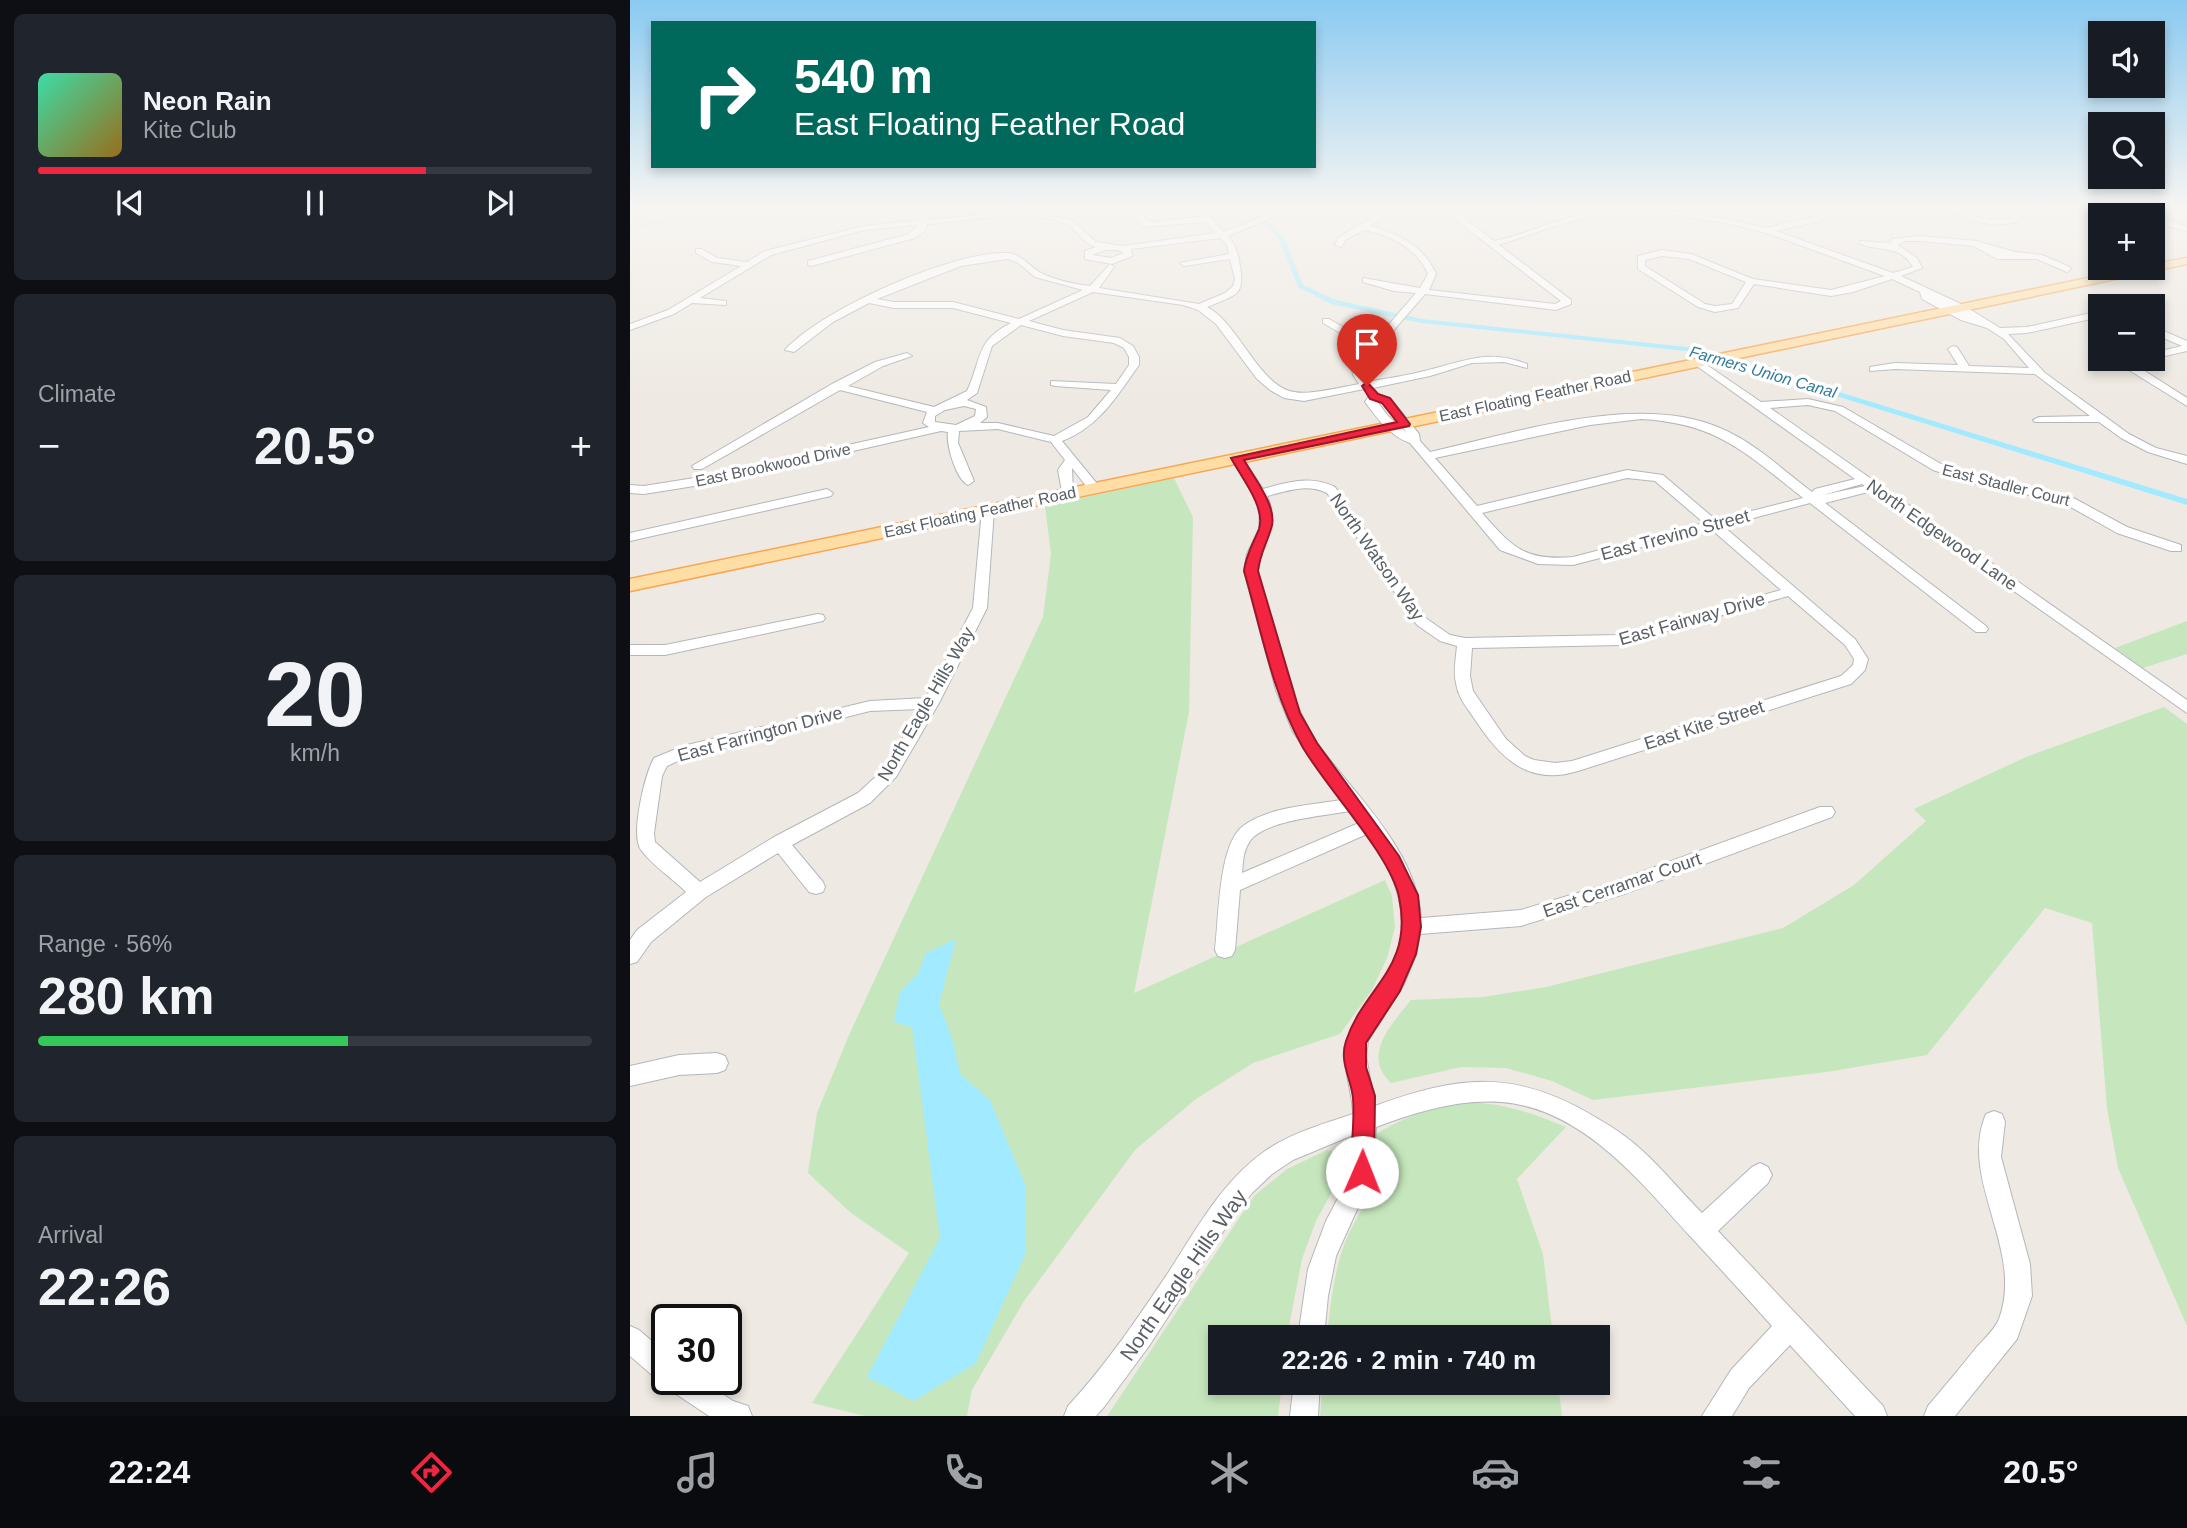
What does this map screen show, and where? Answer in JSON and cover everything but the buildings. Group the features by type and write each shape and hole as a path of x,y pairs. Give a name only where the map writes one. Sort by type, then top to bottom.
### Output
{"main road":[{"name":"East Floating Feather Road","path":"630,584 2094,280"}],"street":[{"path":"631,326 671,312 731,274"},
{"path":"790,350 816,329 933,274"},
{"path":"1038,274 1050,280 1092,289 1200,307 1213,316 1248,362 1290,397 1304,398 1426,374 1471,360 1505,359 1522,366"},
{"path":"1094,488 1069,452 1055,440 998,426 980,409 972,393 983,351 999,334 1016,323 1092,289 1107,274"},
{"path":"1200,307 1228,295 1237,287 1238,274"},
{"path":"1430,274 1431,279 1422,292 1357,367 1374,397 1386,400 1399,425 1415,436 1414,441 1474,511 1627,474 1649,474 1667,482 1792,591"},
{"path":"1366,280 1386,287 1422,292 1542,306 1564,305 1567,298 1534,274"},
{"path":"1653,274 1675,287 1689,301 1707,308 1735,306 1751,281"},
{"path":"1733,274 1751,281 1831,293 1900,274"},
{"path":"1887,274 1924,293 1925,297 1995,329 2036,371 2140,445 2187,460"},
{"path":"691,300 723,303"},
{"path":"871,301 902,305 953,305 1016,323 1123,343 1135,361 1118,387 1090,425 1076,434 1055,440"},
{"path":"1995,329 2027,330 2088,317"},
{"path":"1326,321 1345,332 1380,339"},
{"path":"2165,335 2187,346"},
{"path":"2165,352 2187,346"},
{"path":"1953,349 1965,368"},
{"path":"698,466 836,386 879,364 907,355"},
{"name":"North Edgewood Lane","path":"1701,361 1758,405 2187,708"},
{"path":"1874,369 1895,366 2036,371"},
{"path":"2138,371 2187,403"},
{"path":"1055,383 1118,387"},
{"path":"836,386 932,415 929,423 940,428"},
{"path":"950,405 972,393"},
{"name":"East Stadler Court","path":"1758,405 1808,402 1839,409 1937,467 1970,479 2064,498 2122,530 2176,548"},
{"path":"1670,417 1677,404"},
{"path":"950,405 980,409"},
{"name":"East Brookwood Drive","path":"901,435 950,405"},
{"path":"968,481 952,443 958,427 977,421 980,409"},
{"path":"1428,456 1607,417 1670,417 1708,427 1732,438 1981,629"},
{"path":"2039,420 2101,419"},
{"name":"East Brookwood Drive","path":"630,489 644,490 713,479 940,428 998,426"},
{"path":"1237,458 1259,494 1267,519 1254,551 1251,571 1286,695 1300,729 1369,826 1405,886 1411,927 1406,954 1393,985 1367,1021 1356,1043 1355,1067 1364,1096 1362,1172 1334,1228 1316,1280 1312,1325"},
{"path":"1067,494 1064,470 1072,460"},
{"name":"North Watson Way","path":"1259,494 1305,484 1325,486 1422,622 1445,638 1465,643"},
{"name":"East Trevino Street","path":"1474,511 1505,547 1535,560 1573,561 1813,499 1819,492 1869,484"},
{"name":"East Brookwood Drive","path":"630,496 644,490"},
{"path":"630,537 827,493"},
{"name":"North Eagle Hills Way","path":"630,956 644,936 699,892 780,842 842,811 880,786 931,703 980,608 988,510"},
{"name":"East Fairway Drive","path":"1465,643 1620,640 1792,591"},
{"name":"East Kite Street","path":"1534,767 1556,770 1572,767 1855,675 1861,659 1850,642 1792,591"},
{"path":"630,650 665,650 818,618"},
{"path":"1465,643 1462,675 1468,697 1503,748 1523,763 1534,767"},
{"name":"East Farrington Drive","path":"699,892 647,845 645,833 654,776 660,762 683,752 870,706 909,701 931,703"},
{"path":"1225,950 1234,885 1235,853 1250,830 1270,822 1352,804"},
{"name":"East Cerramar Court","path":"1411,927 1443,927 1521,918 1614,890 1826,813"},
{"path":"1234,885 1369,826"},
{"path":"780,842 816,887"},
{"path":"630,1076 679,1065 717,1063"},
{"name":"North Eagle Hills Way","path":"1078,1416 1107,1385 1228,1204 1264,1165 1304,1144 1410,1102 1469,1090 1528,1095 1564,1109 1605,1134 1637,1161 1873,1416"},
{"path":"1938,1416 2008,1330 2019,1296 2018,1264 1990,1157 1994,1122"},
{"path":"1701,1230 1760,1175"},
{"path":"1716,1416 1740,1379 1790,1326"},
{"path":"633,1349 651,1361"},
{"path":"700,1395 725,1412 738,1416"},
{"path":"1304,1416 1306,1395"}],"green space":[{"path":"1174,478 1193,517 1189,712 1134,993 1385,880 1392,896 1395,927 1387,958 1372,990 1340,1034 1253,1063 1196,1099 1135,1150 1024,1301 972,1390 967,1416 865,1416 812,1403 909,1253 851,1213 808,1173 817,1113 849,1035 1043,617 1051,554 1045,506"},
{"path":"2187,621 2187,654 2143,668 2115,648"},
{"path":"2164,707 2187,724 2187,1326 2118,1168 2107,1108 2092,923 2045,908 1927,1055 1827,1072 1593,1100 1552,1081 1506,1068 1461,1067 1391,1083 1382,1072 1379,1051 1383,1040 1388,1029 1411,1000 1483,997 1546,987 1783,928 1854,885 1926,821 1914,809 2026,757"},
{"path":"1466,1102 1493,1104 1542,1117 1566,1127 1517,1179 1543,1254 1552,1325 1328,1325 1334,1283 1342,1251 1377,1176 1379,1165 1376,1134 1398,1122"},
{"path":"1327,1150 1337,1152 1345,1168 1316,1221 1302,1259 1289,1325 1208,1325 1208,1395 1281,1395 1278,1416 1107,1416 1254,1196 1287,1169"},
{"path":"1322,1395 1559,1395 1562,1416 1320,1416"}],"water":[{"path":"956,939 939,1004 952,1038 960,1074 990,1100 1025,1184 1025,1255 976,1363 914,1401 867,1377 940,1238 912,1027 894,1022 900,992 919,972 926,953"}],"waterway":[{"name":"Farmers Union Canal","path":"1295,274 1300,286 1334,302 1422,321 1696,350 2187,502"}],"route":[{"path":"1362,1172 1364,1096 1355,1067 1356,1043 1367,1021 1393,985 1406,954 1411,927 1409,895 1392,861 1311,747 1292,713 1251,571 1254,551 1266,527 1266,512 1259,494 1237,458 1405,424 1386,400 1374,397 1367,386"}]}
